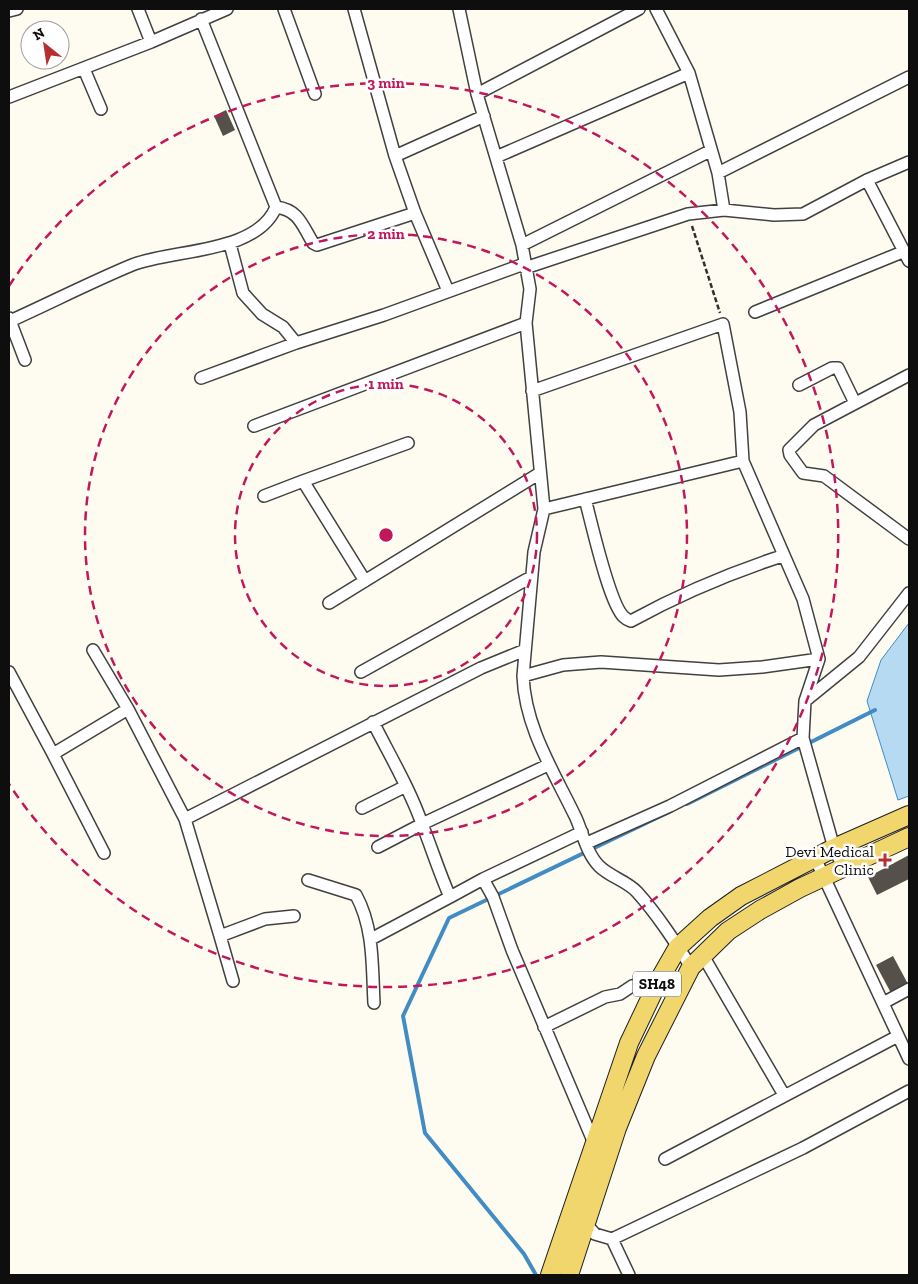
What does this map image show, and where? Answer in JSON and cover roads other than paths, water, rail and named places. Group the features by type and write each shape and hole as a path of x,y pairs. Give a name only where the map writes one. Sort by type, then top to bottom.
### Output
{"main road":[{"name":"SH48","path":"550,1275 629,1043 658,982 678,947 710,918 742,896 834,848 909,815"},
{"name":"SH48","path":"569,1275 617,1128 646,1056 696,960 728,931 760,910 909,837"}],"street":[{"path":"9,11 17,9"},
{"path":"138,9 151,42"},
{"path":"9,97 151,42 227,9"},
{"path":"284,9 315,94"},
{"path":"354,9 395,156 415,213 448,291"},
{"path":"459,9 477,94 522,245 524,266 530,290 526,323 544,509 534,552 523,676 524,696 530,721 548,765 599,866 636,891 678,947 696,960 784,1095"},
{"path":"477,94 640,9"},
{"path":"656,9 689,73 718,174 724,210"},
{"path":"201,19 276,208"},
{"path":"84,69 101,109"},
{"path":"496,158 689,73"},
{"path":"718,174 909,77"},
{"path":"395,156 484,116"},
{"path":"522,245 710,151"},
{"path":"201,378 448,291 688,214 724,210 774,215 803,214 867,180 909,162"},
{"path":"755,312 907,256 867,180"},
{"path":"276,208 288,209 295,213 316,245 415,213"},
{"path":"25,360 9,320 134,264 230,244 266,223 276,208"},
{"path":"230,244 243,293 262,314 283,327 296,343"},
{"path":"254,426 526,323"},
{"path":"532,391 724,324 740,412 743,461 782,556 803,599 819,659 805,700 803,738 834,848 844,869"},
{"path":"799,385 832,368 838,368 855,403"},
{"path":"909,375 814,425 790,450 790,455 802,473 824,476 909,539"},
{"path":"264,496 408,443"},
{"path":"544,509 743,461"},
{"path":"329,603 540,473"},
{"path":"303,481 366,581"},
{"path":"585,498 601,562 619,610 624,617 631,621 670,600 716,580 782,556"},
{"path":"361,672 531,577"},
{"path":"805,700 859,657 909,594"},
{"path":"93,650 128,709 184,819 233,981"},
{"path":"184,819 373,722 482,668 525,650"},
{"path":"523,676 564,664 601,662 719,670 762,667 819,659"},
{"path":"9,672 104,853"},
{"path":"53,754 128,709"},
{"path":"373,722 406,786 422,824 435,864 450,897"},
{"path":"371,939 483,879 670,806 803,738"},
{"path":"378,847 422,824 548,765"},
{"path":"362,808 406,786"},
{"path":"815,858 909,1059"},
{"path":"483,879 493,897 512,950 594,1143"},
{"path":"308,880 356,895 371,939 374,1003"},
{"path":"220,936 265,919 294,916"},
{"path":"544,1026 605,998 620,994 632,986 658,982"},
{"path":"883,1003 909,990"},
{"path":"664,1159 898,1036"},
{"path":"586,1224 595,1234 612,1239 803,1148 908,1095"},
{"path":"612,1239 630,1275"}],"water":[{"path":"909,623 909,796 898,800 867,701 881,660"}],"waterway":[{"path":"687,804 875,710"},
{"path":"536,1275 524,1254 425,1133 403,1016 449,918 669,812"}],"place":[{"name":"Devi Medical Clinic","path":"885,860"}]}
